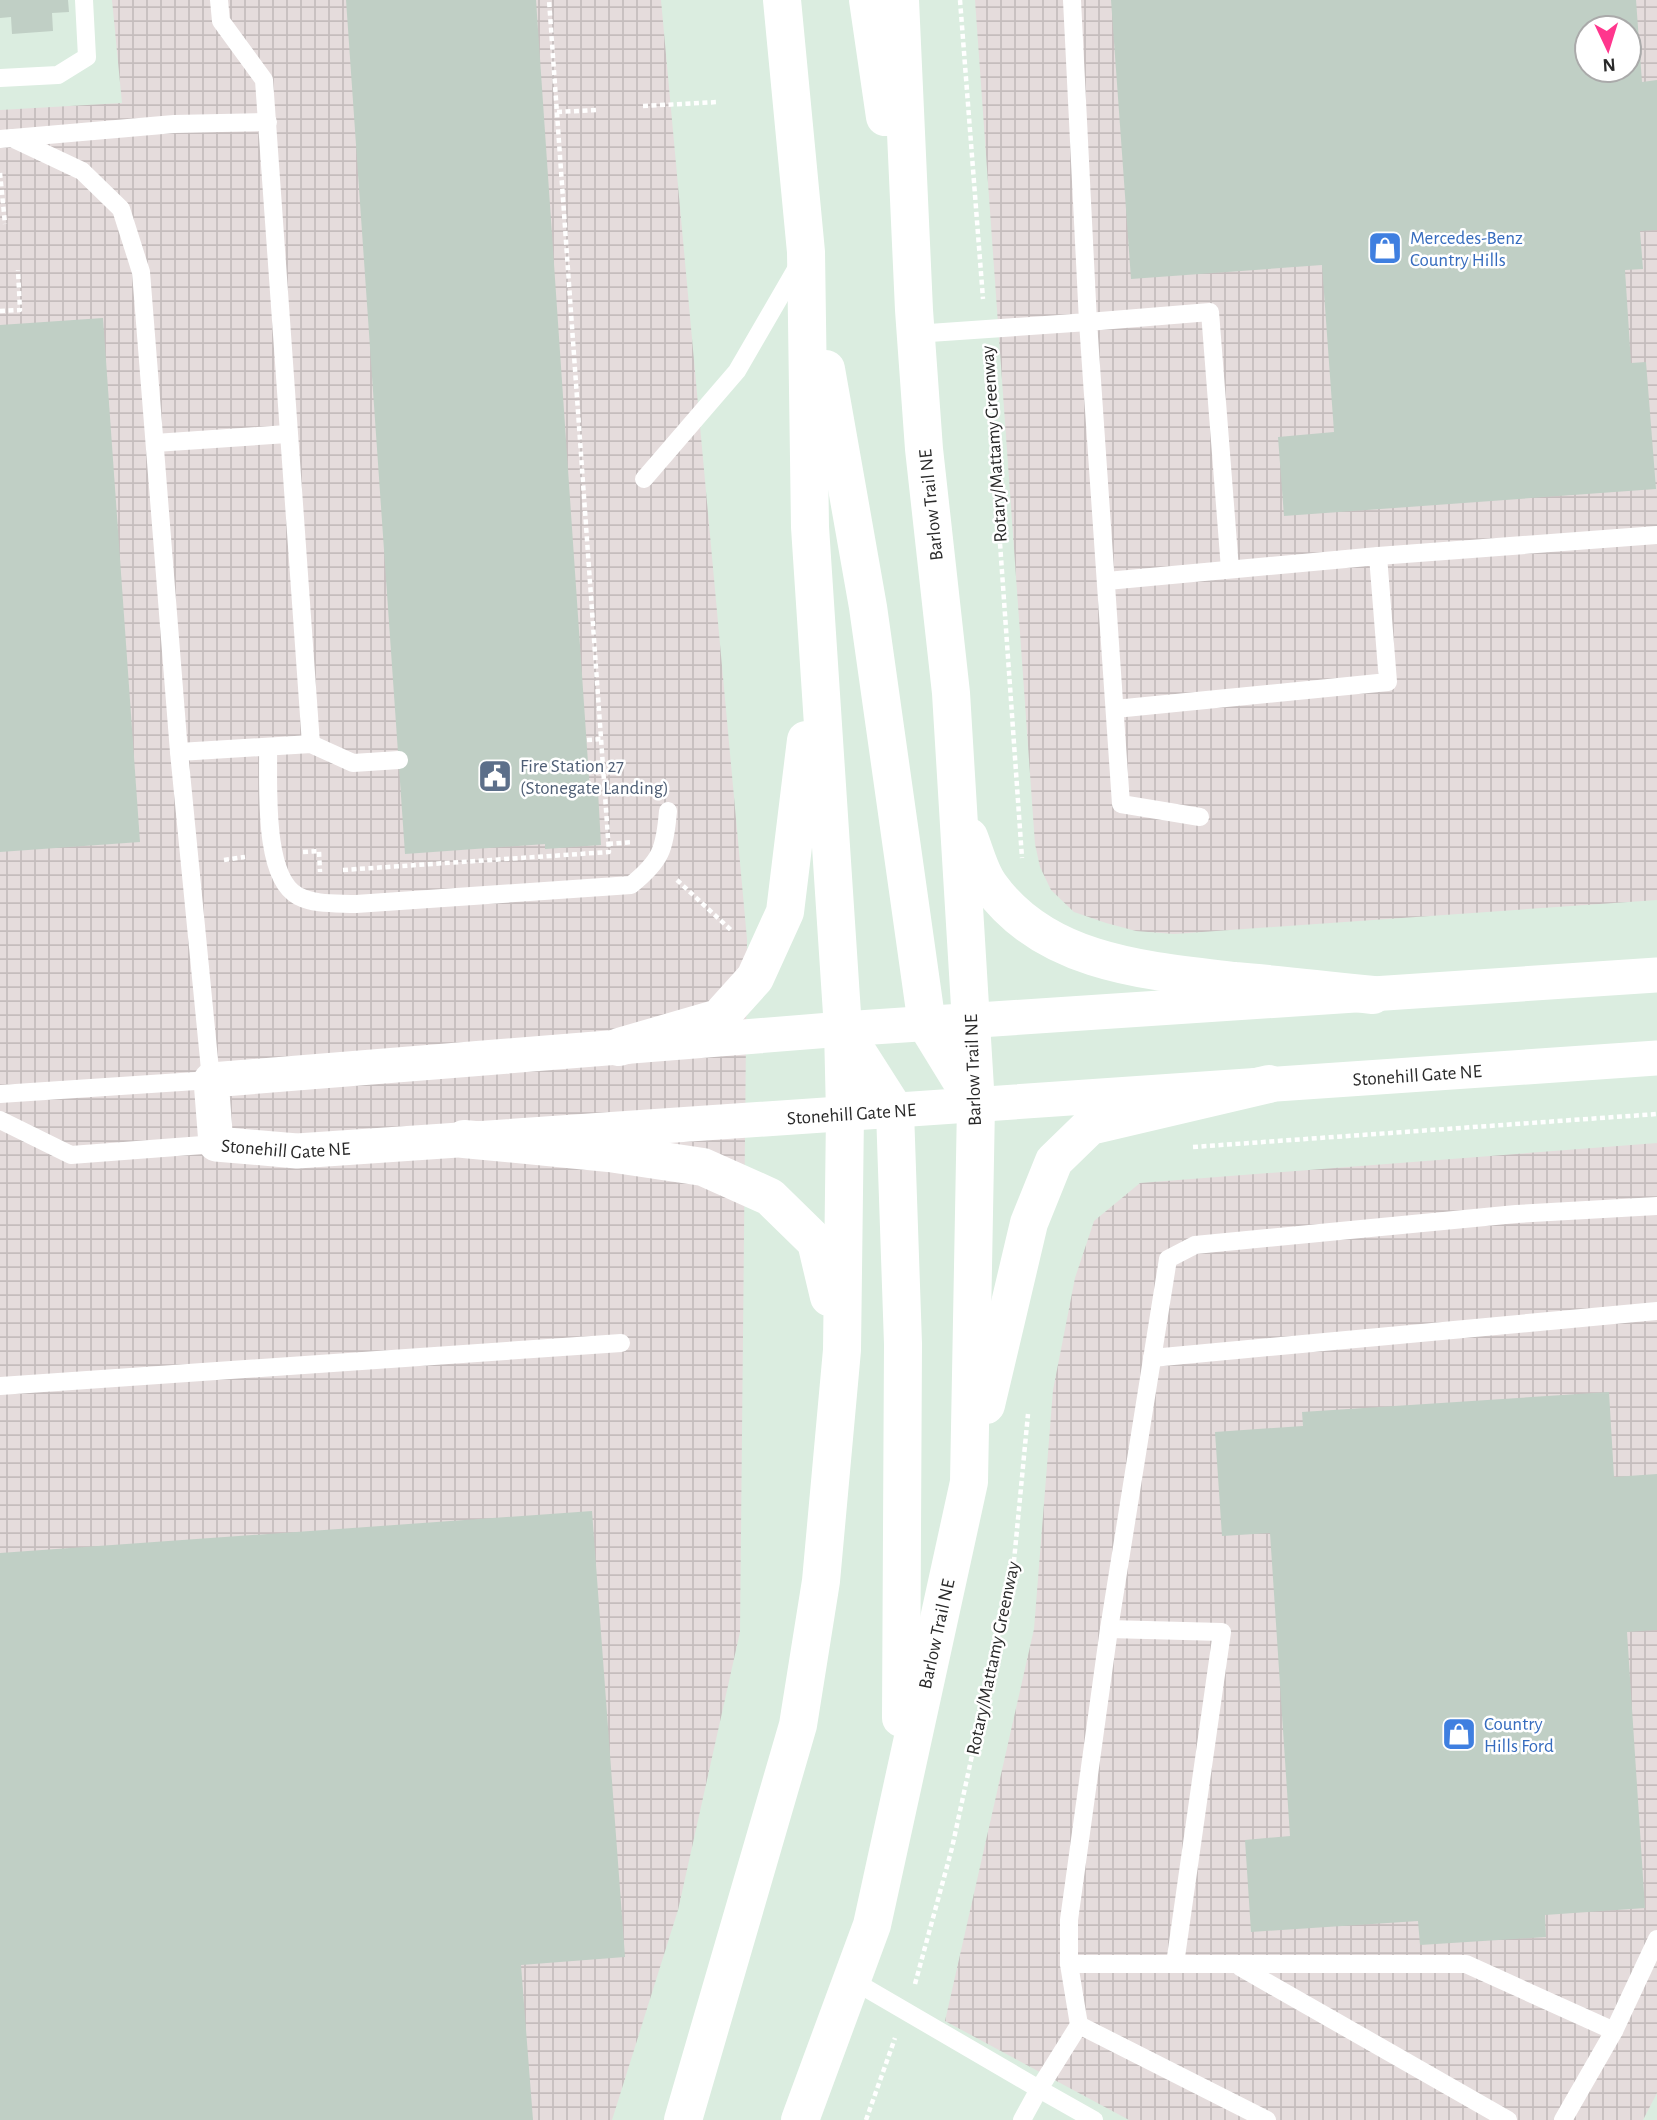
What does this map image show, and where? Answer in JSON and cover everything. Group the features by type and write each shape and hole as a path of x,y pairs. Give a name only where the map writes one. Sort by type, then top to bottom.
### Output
{"main road":[{"path":"782,0 806,252 868,607 927,1025 976,1105"},
{"path":"868,0 914,322"},
{"name":"Barlow Trail NE","path":"800,2120 872,1925 969,1482 976,1105 951,692 914,322 906,85 900,0"},
{"path":"906,85 914,0"},
{"path":"683,2120 797,1725 821,1581 842,1350 845,1114 843,1029 810,527 806,252"},
{"path":"619,1047 719,1018 755,978 785,912 818,652"},
{"path":"957,806 989,885 1025,923 1046,937 1106,963 1172,974 1373,995"},
{"path":"843,1029 895,1111 905,1494 900,1797"},
{"path":"969,1482 1029,1223 1054,1161 1090,1126 1269,1084"},
{"path":"464,1139 609,1153 702,1167 770,1198 816,1242 842,1350"}],"street":[{"path":"211,1080 843,1029 971,1023 1657,975"},
{"name":"Stonehill Gate NE","path":"211,1080 216,1144 297,1151 1657,1058"}],"lane":[{"path":"219,0 221,21 264,80 311,744"},
{"path":"1072,0 1088,322 1121,804 1200,817"},
{"path":"0,78 58,75 87,57 86,3"},
{"path":"6,139 174,124 268,122"},
{"path":"0,1094 211,1080 179,752 141,272 121,209 82,170 6,139"},
{"path":"643,479 737,370 806,252"},
{"path":"914,322 985,329 1210,312 1230,569"},
{"path":"155,443 288,435"},
{"path":"1107,581 1378,556 1657,535"},
{"path":"1115,709 1388,682 1378,556"},
{"path":"179,752 311,744 353,763 399,760"},
{"path":"268,747 272,846 279,873 296,895 323,903 356,904 631,885 653,867 665,843 668,811"},
{"path":"0,1120 71,1154 216,1144"},
{"path":"1022,2120 1079,2025 1069,1964 1069,1920 1109,1629 1168,1259 1195,1245 1516,1214 1657,1206"},
{"path":"1152,1358 1657,1311"},
{"path":"0,1386 621,1343"},
{"path":"1109,1629 1222,1632 1175,1964"},
{"path":"1563,2120 1614,2031 1657,1939"},
{"path":"1069,1964 1466,1964 1614,2031"},
{"path":"1238,1966 1508,2120"},
{"path":"852,1980 1094,2120"},
{"path":"1079,2025 1267,2120"}],"path":[{"path":"295,853 319,851 320,872 609,852 549,0"},
{"name":"Rotary/Mattamy Greenway","path":"960,0 1022,864"},
{"path":"643,107 718,102"},
{"path":"557,113 597,110"},
{"path":"0,173 5,224"},
{"path":"0,311 20,310 18,270"},
{"path":"587,740 601,739"},
{"path":"608,844 634,842 639,847"},
{"path":"224,860 249,857"},
{"path":"675,878 733,932"},
{"path":"1181,1147 1657,1114"},
{"name":"Rotary/Mattamy Greenway","path":"866,2120 906,2009 953,1848 1014,1561 1029,1409"}],"shaded area":[{"path":"112,0 661,0 747,939 740,1632 678,1910 612,2120 0,2120 0,110 122,103"},
{"path":"975,0 1657,0 1657,900 1174,934 1136,931 1074,912 1051,890 1040,867 1035,844"},
{"path":"1657,1143 1657,2093 1643,2120 1129,2120 945,2021 1034,1629 1053,1390 1075,1278 1094,1221 1140,1183"}],"building":[{"path":"0,0 68,0 69,12 52,13 53,31 12,34 11,17 0,18"},
{"path":"346,0 536,0 590,792 598,791 601,845 545,849 545,844 405,854"},
{"name":"Mercedes-Benz Country Hills","path":"1111,0 1636,0 1637,14 1573,14 1573,84 1643,84 1657,80 1657,230 1640,231 1643,269 1625,270 1631,363 1646,362 1656,489 1284,516 1278,437 1334,432 1322,265 1131,279"},
{"path":"103,318 140,842 0,852 0,325"},
{"name":"Country Hills Ford","path":"1609,1392 1614,1477 1657,1474 1657,1630 1627,1632 1645,1908 1545,1915 1546,1937 1420,1945 1418,1921 1251,1932 1245,1840 1290,1836 1270,1533 1222,1536 1215,1432 1303,1426 1302,1412"},
{"path":"592,1511 625,1957 521,1965 533,2120 0,2120 0,1553"}],"place":[{"name":"Mercedes-Benz Country Hills","path":"1385,248"},
{"name":"Fire Station 27 (Stonegate Landing)","path":"495,776"},
{"name":"Country Hills Ford","path":"1459,1734"}]}
